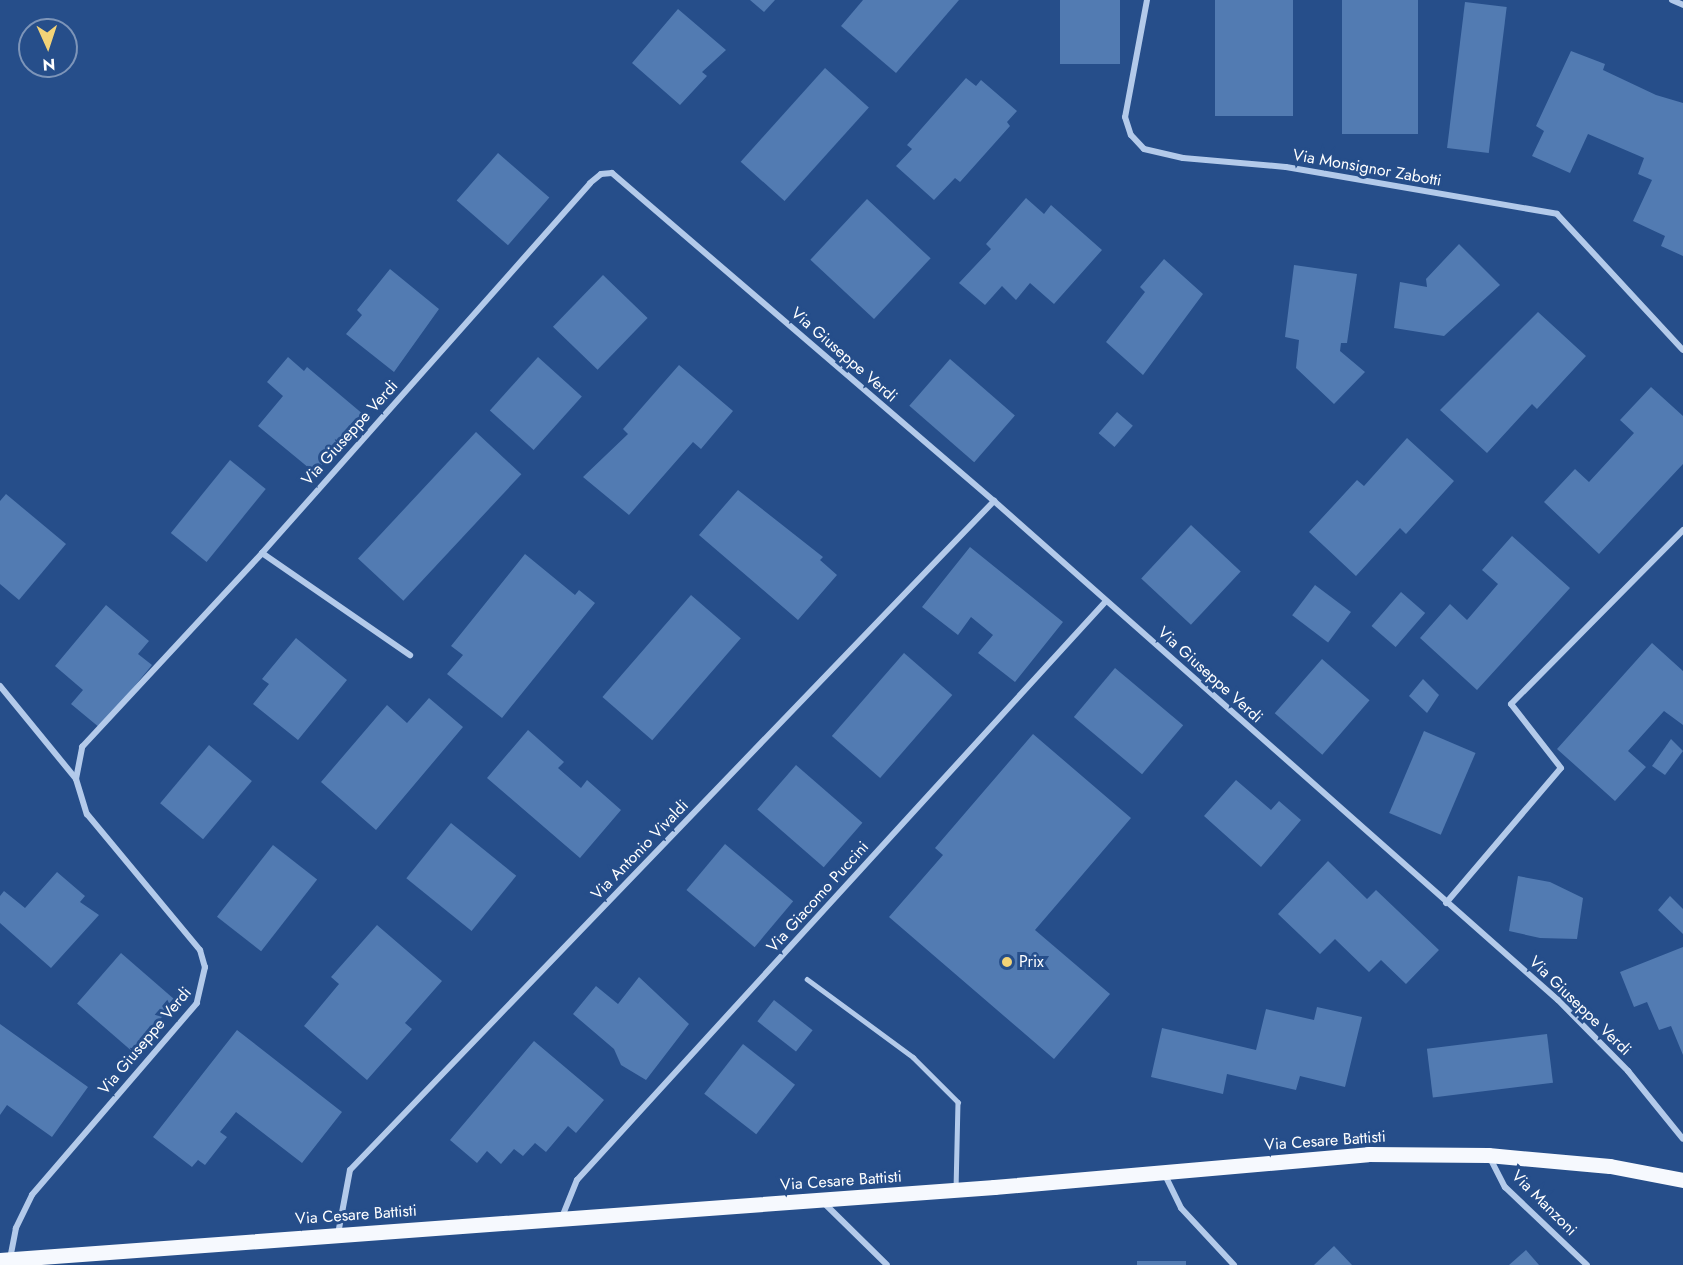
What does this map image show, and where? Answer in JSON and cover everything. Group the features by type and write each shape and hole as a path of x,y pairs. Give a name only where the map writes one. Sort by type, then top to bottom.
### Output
{"main road":[{"name":"Via Cesare Battisti","path":"5,1260 956,1190 1368,1154 1488,1155 1610,1166 1683,1180"}],"street":[{"name":"Via Monsignor Zabotti","path":"1147,0 1125,117 1131,135 1144,149 1184,158 1286,167 1557,214 1683,351"},
{"path":"1672,0 1683,5"},
{"name":"Via Giuseppe Verdi","path":"76,779 82,747 262,553 601,174 612,173 994,501 1558,1000 1628,1071 1683,1139"},
{"name":"Via Antonio Vivaldi","path":"338,1234 350,1170 994,501"},
{"path":"1446,903 1561,768 1511,704 1683,530"},
{"path":"262,553 410,655"},
{"name":"Via Giacomo Puccini","path":"561,1219 577,1180 1106,601"},
{"name":"Via Giuseppe Verdi","path":"0,686 76,779 87,814 200,950 205,983 197,1003 32,1196 15,1228 5,1260"},
{"name":"Via Manzoni","path":"1488,1155 1505,1187 1587,1265"},
{"path":"1163,1172 1181,1208 1234,1265"},
{"path":"821,1200 887,1265"}],"lane":[{"path":"807,980 912,1057 957,1102 956,1190"}],"building":[{"path":"750,0 775,0 764,12"},
{"path":"863,0 959,0 896,73 841,26"},
{"path":"1060,0 1120,0 1120,64 1060,64"},
{"path":"1215,0 1293,0 1293,116 1215,116"},
{"path":"1342,0 1418,0 1418,134 1342,134"},
{"path":"1465,2 1507,7 1489,153 1447,148"},
{"path":"678,9 726,50 702,72 707,76 680,105 632,63"},
{"path":"1571,51 1605,64 1603,70 1656,95 1683,103 1683,256 1661,246 1665,236 1633,221 1652,180 1638,174 1644,158 1588,134 1570,173 1532,156 1544,131 1536,126"},
{"path":"825,68 869,107 785,201 741,162"},
{"path":"966,78 976,86 981,80 1017,111 1007,122 1010,126 960,182 955,178 934,200 896,166 912,149 907,145"},
{"path":"498,153 549,198 508,245 457,201"},
{"path":"1026,198 1044,214 1051,205 1102,250 1054,304 1030,283 1016,300 1002,286 985,305 959,283 991,249 986,244"},
{"path":"867,199 931,258 874,319 810,260"},
{"path":"1459,244 1500,285 1444,336 1394,328 1400,282 1427,287 1426,279"},
{"path":"1164,259 1203,294 1143,375 1106,342 1145,292 1140,287"},
{"path":"1294,265 1357,274 1347,343 1341,343 1340,351 1365,372 1334,404 1296,368 1299,340 1285,337"},
{"path":"390,269 439,309 394,372 346,334 362,315 357,310"},
{"path":"603,275 648,318 598,370 553,327"},
{"path":"1538,312 1586,356 1537,409 1532,404 1487,453 1440,410"},
{"path":"288,357 304,371 307,367 364,415 315,473 258,426 283,396 267,382"},
{"path":"538,357 582,396 534,450 490,411"},
{"path":"950,359 1015,415 974,462 909,406"},
{"path":"679,365 733,411 701,449 693,442 629,515 583,477 628,434 623,429"},
{"path":"1651,387 1683,416 1683,464 1599,554 1544,502 1575,469 1589,482 1634,433 1620,420"},
{"path":"1117,412 1133,426 1114,447 1099,433"},
{"path":"476,432 521,474 403,601 358,559"},
{"path":"1407,438 1454,481 1406,534 1400,528 1356,576 1309,532 1357,480 1364,486"},
{"path":"230,460 266,489 207,562 171,533"},
{"path":"738,490 823,557 820,560 837,575 798,620 699,535"},
{"path":"6,494 66,544 19,600 0,584 0,501"},
{"path":"1191,525 1241,571 1191,625 1141,578"},
{"path":"1512,536 1570,588 1477,690 1420,638 1450,604 1467,620 1498,584 1482,570"},
{"path":"970,547 1063,622 1015,682 978,653 993,635 971,617 958,635 922,607"},
{"path":"525,554 575,595 579,590 595,603 502,718 447,674 463,655 451,646"},
{"path":"1315,585 1351,612 1328,642 1292,615"},
{"path":"1401,592 1425,613 1396,647 1371,626"},
{"path":"691,595 741,638 652,740 602,697"},
{"path":"106,605 149,641 138,654 152,665 100,728 71,704 83,690 55,666"},
{"path":"296,638 347,680 298,740 253,704 269,684 262,679"},
{"path":"1652,643 1683,671 1683,725 1664,711 1628,751 1646,767 1615,801 1557,749"},
{"path":"904,653 952,695 880,778 832,736"},
{"path":"1322,659 1370,700 1322,755 1275,713"},
{"path":"1115,668 1183,725 1142,774 1074,717"},
{"path":"1423,679 1439,695 1427,713 1409,696"},
{"path":"429,698 463,727 376,830 321,782 387,705 407,723"},
{"path":"528,730 564,762 558,768 581,788 587,780 621,810 580,858 487,778"},
{"path":"1424,731 1476,753 1441,835 1389,813"},
{"path":"1033,734 1131,818 1035,930 1110,994 1054,1059 889,917 943,855 935,848"},
{"path":"1671,739 1683,751 1665,775 1652,766"},
{"path":"209,745 252,781 203,839 160,803"},
{"path":"796,765 862,823 824,867 757,810"},
{"path":"1236,780 1271,810 1279,801 1301,820 1261,867 1204,816"},
{"path":"451,823 516,876 472,931 406,878"},
{"path":"725,844 793,901 755,947 686,890"},
{"path":"273,845 317,879 261,951 217,917"},
{"path":"1328,861 1367,899 1376,890 1439,950 1406,984 1381,960 1369,972 1335,939 1320,954 1278,914"},
{"path":"57,872 85,896 80,902 99,915 51,968 0,923 0,896 4,891 25,908"},
{"path":"1518,876 1550,882 1583,898 1577,939 1540,938 1509,931"},
{"path":"1670,896 1683,909 1683,934 1658,910"},
{"path":"377,925 442,981 405,1023 412,1029 367,1080 304,1026 339,984 331,977"},
{"path":"1683,947 1683,1055 1671,1026 1659,1030 1647,1002 1634,1007 1620,972"},
{"path":"121,953 177,1002 133,1052 77,1004"},
{"path":"639,977 689,1024 646,1080 621,1065 614,1049 573,1014 596,986 618,1004"},
{"path":"774,1000 813,1030 796,1051 757,1021"},
{"path":"1317,1007 1362,1017 1345,1087 1300,1076 1296,1090 1227,1074 1223,1094 1151,1077 1162,1028 1256,1050 1266,1009 1314,1020"},
{"path":"0,1024 88,1087 52,1137 7,1105 0,1115"},
{"path":"237,1030 342,1112 302,1163 236,1112 220,1132 227,1137 205,1165 198,1160 192,1167 153,1137"},
{"path":"1547,1034 1553,1083 1433,1097 1427,1049"},
{"path":"534,1041 604,1100 576,1133 568,1126 546,1152 535,1143 523,1156 514,1149 501,1164 487,1151 477,1163 450,1140"},
{"path":"743,1044 795,1085 756,1134 704,1094"},
{"path":"1334,1246 1352,1265 1314,1265"},
{"path":"1526,1250 1539,1265 1509,1265"},
{"path":"1137,1261 1186,1261 1186,1265 1137,1265"}],"place":[{"name":"Prix","path":"1007,962"}]}
